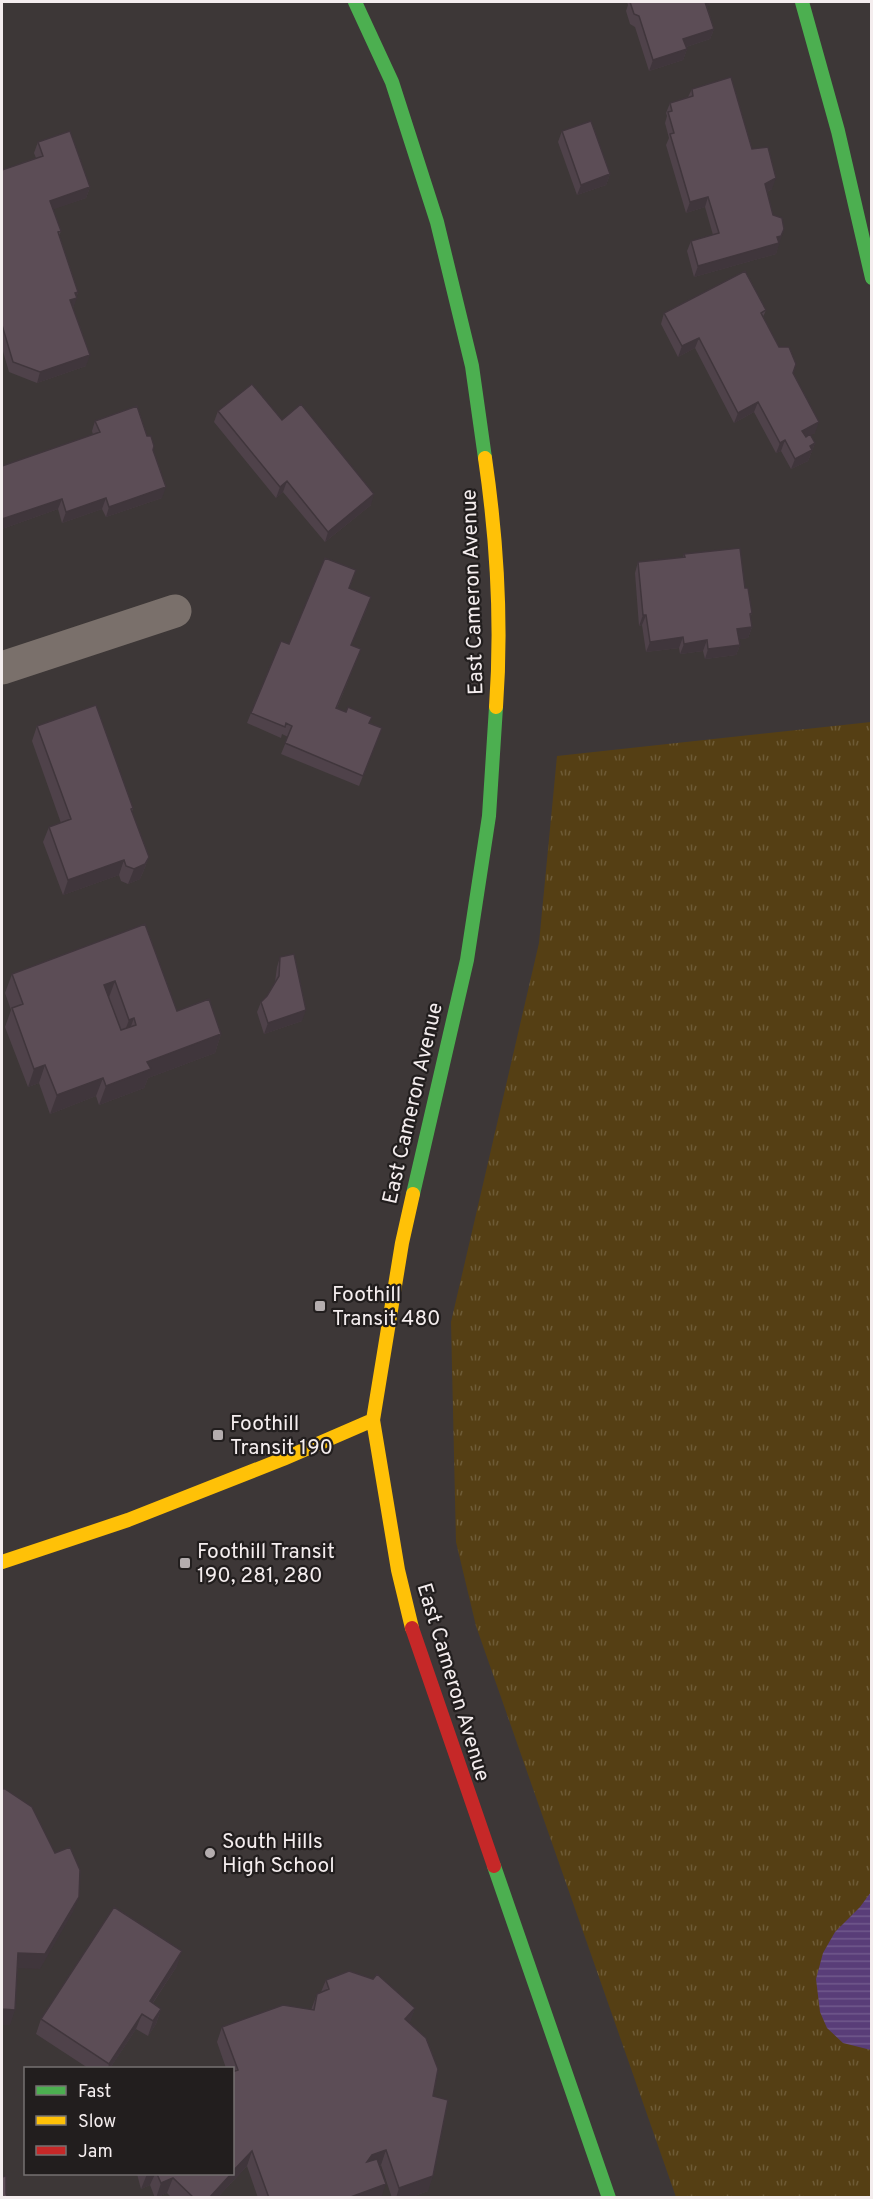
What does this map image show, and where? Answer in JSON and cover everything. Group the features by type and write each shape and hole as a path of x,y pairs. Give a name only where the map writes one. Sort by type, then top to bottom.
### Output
{"main road":[{"name":"East Cameron Avenue","path":"354,2 392,82 437,222 472,366 494,517 499,667 489,816 467,960 402,1243 373,1420 398,1570 416,1643 609,2198"},
{"path":"802,2 838,131 872,278"},
{"path":"2,1562 128,1520 373,1420"}],"street":[{"path":"2,669 175,611"}],"green space":[{"path":"871,722 871,2197 676,2197 476,1626 456,1542 451,1322 539,943 557,756"}],"shaded area":[{"path":"871,1892 872,2050 843,2043 827,2028 820,2012 816,1979 823,1953 835,1932 860,1907"}],"building":[{"path":"630,2 705,2 714,29 683,39 687,49 653,60 639,16 634,14"},
{"path":"731,77 752,149 768,147 776,178 765,184 773,215 782,218 784,229 781,236 777,237 779,243 698,266 691,241 719,233 708,197 690,202 670,134 674,133 668,112 672,111 670,103 693,96 692,89"},
{"path":"591,121 610,174 581,185 562,131"},
{"path":"70,131 90,187 50,201 78,292 75,293 77,298 70,300 90,355 40,372 13,362 2,325 2,170 43,156 38,142"},
{"path":"745,271 766,310 761,313 779,347 789,347 796,364 793,373 819,422 802,431 806,437 810,434 815,443 810,446 812,450 795,459 785,440 780,443 758,402 738,413 699,338 682,346 664,313"},
{"path":"252,384 282,420 301,404 374,494 328,532 287,481 280,487 218,411"},
{"path":"137,406 147,436 151,436 153,450 166,487 109,507 106,498 66,512 62,499 2,519 2,466 100,432 95,421"},
{"path":"740,548 745,588 748,588 752,613 750,614 752,627 737,629 740,645 708,649 707,640 684,644 683,637 650,642 646,615 643,615 638,562"},
{"path":"325,558 356,570 349,588 371,597 351,645 361,649 336,708 346,712 348,707 372,717 369,723 382,728 363,776 285,743 292,726 286,723 285,727 251,713 281,641 289,644"},
{"path":"96,705 149,857 145,864 134,869 126,866 124,860 68,880 49,827 71,819 37,726"},
{"path":"145,924 177,1011 209,999 221,1034 147,1062 151,1069 106,1086 103,1078 57,1095 45,1065 34,1069 12,1008 23,1004 12,974","holes":["115,981 129,1020 134,1018 136,1025 121,1030 104,985"]},
{"path":"294,954 306,1010 268,1023 261,1002 279,976 280,957"},
{"path":"2,1789 32,1807 55,1853 70,1847 80,1870 79,1897 45,1954 18,1953 15,2010 2,2009"},
{"path":"114,1907 182,1951 150,2001 161,2009 153,2021 142,2014 109,2064 41,2019"},
{"path":"349,1971 373,1979 377,1974 415,2008 405,2019 426,2038 438,2069 433,2096 448,2100 433,2176 399,2188 386,2150 372,2155 367,2162 377,2159 386,2184 348,2198 269,2198 252,2151 234,2170 234,2071 238,2070 222,2027 283,2005 314,2010 317,1994 329,1989 326,1980"},
{"path":"157,2175 230,2175 209,2198 194,2198 173,2178 161,2183"},
{"path":"6,2176 8,2198 2,2198 2,2177"}],"traffic: fast":[{"path":"355,2 392,82 437,222 472,366 485,458"},
{"path":"802,2 838,131 872,278"},
{"path":"413,1194 467,960 489,816 496,707"},
{"path":"494,1866 609,2198"}],"traffic: slow":[{"path":"485,458 493,520 497,582 499,645 496,707"},
{"path":"412,1628 398,1570 373,1420 402,1243 413,1194"},
{"path":"2,1562 128,1520 283,1459 373,1420"}],"traffic: jam":[{"path":"412,1628 494,1866"}],"place":[{"name":"Foothill Transit 480","path":"320,1306"},
{"name":"Foothill Transit 190","path":"218,1435"},
{"name":"Foothill Transit 190, 281, 280","path":"185,1563"},
{"name":"South Hills High School","path":"210,1853"}]}
